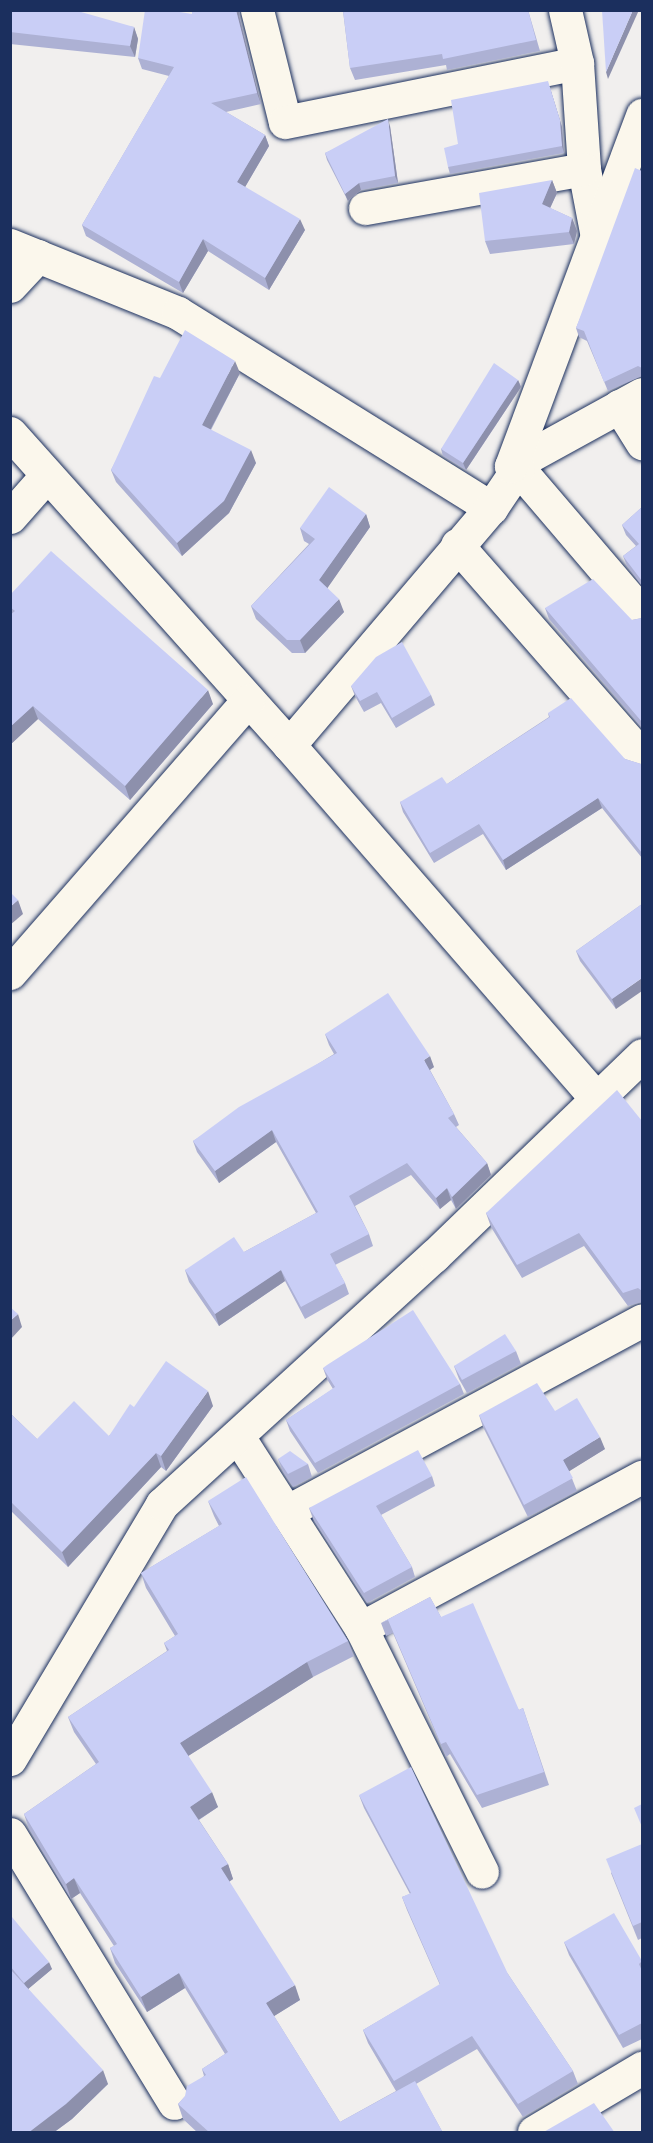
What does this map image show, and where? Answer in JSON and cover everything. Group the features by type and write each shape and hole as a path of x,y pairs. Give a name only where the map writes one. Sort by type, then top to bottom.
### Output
{"street":[{"path":"257,10 285,122 577,63"},
{"path":"565,10 577,63 584,170 597,237"},
{"path":"289,744 491,508 515,467 642,115"},
{"path":"365,208 584,170"},
{"path":"10,286 24,250 178,314 491,508"},
{"path":"515,467 631,400 642,443"},
{"path":"10,433 289,744 597,1099"},
{"path":"515,467 642,613"},
{"path":"10,517 47,475"},
{"path":"457,545 642,756"},
{"path":"10,973 248,700"},
{"path":"10,1759 162,1504 239,1438 642,1055"},
{"path":"286,1512 642,1320"},
{"path":"239,1438 361,1628 482,1872"},
{"path":"361,1628 642,1477"},
{"path":"10,1834 174,2103"},
{"path":"534,2133 642,2068"}],"building":[{"path":"10,10 74,10 134,27 130,46 10,32"},
{"path":"145,10 168,10 192,14 192,10 236,10 257,93 211,103 265,135 237,182 300,219 265,278 203,239 179,282 82,225 174,67 138,58"},
{"path":"343,10 528,10 536,40 443,59 442,54 350,68"},
{"path":"602,10 633,10 606,72"},
{"path":"548,81 560,120 562,146 448,167 444,148 458,144 451,100"},
{"path":"388,119 395,176 359,183 345,194 325,153"},
{"path":"635,168 642,171 642,368 638,366 604,382 584,331 576,328"},
{"path":"552,180 542,204 572,218 569,232 485,241 479,193"},
{"path":"185,330 235,361 202,425 251,450 224,501 177,543 111,470 154,376 160,378"},
{"path":"494,363 518,380 463,463 441,449"},
{"path":"329,487 366,514 319,580 339,599 300,640 287,640 251,606 315,539 300,528"},
{"path":"642,507 642,581 623,556 639,544 622,525"},
{"path":"51,551 208,690 125,786 33,706 10,727 10,615 15,611 10,607 10,595"},
{"path":"593,579 632,620 642,618 642,722 545,608"},
{"path":"402,642 431,695 392,718 377,692 360,701 351,686 376,657"},
{"path":"571,698 625,759 642,764 642,853 598,798 503,860 479,824 430,853 400,802 442,777 447,784 550,717 548,713"},
{"path":"10,892 18,900 10,907"},
{"path":"642,904 642,978 612,999 576,951"},
{"path":"388,993 430,1056 424,1060 454,1114 448,1118 487,1163 452,1197 447,1188 436,1198 407,1163 349,1196 369,1234 330,1254 345,1283 301,1307 281,1270 215,1314 185,1270 234,1237 244,1252 318,1212 272,1130 215,1171 193,1141 239,1107 337,1053 325,1034"},
{"path":"617,1090 642,1121 642,1291 638,1288 623,1293 579,1233 517,1265 486,1213"},
{"path":"10,1307 18,1314 10,1321"},
{"path":"413,1310 460,1384 315,1463 286,1420 335,1387 323,1368"},
{"path":"505,1334 516,1351 462,1380 454,1366"},
{"path":"166,1361 208,1391 161,1456 156,1453 62,1552 10,1501 10,1413 37,1439 74,1401 109,1436 130,1404 134,1407"},
{"path":"537,1383 555,1411 577,1398 600,1437 563,1460 573,1478 524,1505 479,1415"},
{"path":"418,1450 432,1476 376,1506 412,1567 364,1593 309,1508"},
{"path":"290,1451 308,1464 288,1474 278,1459"},
{"path":"246,1477 348,1641 307,1662 180,1743 212,1792 190,1807 228,1864 221,1868 295,1985 266,2003 340,2122 415,2081 443,2133 210,2133 178,2104 185,2096 187,2086 206,2075 202,2069 228,2052 179,1973 141,1997 110,1948 117,1944 74,1878 66,1884 24,1814 99,1762 68,1717 169,1650 164,1643 178,1634 141,1573 222,1524 208,1501"},
{"path":"430,1597 441,1617 473,1603 519,1710 523,1708 544,1772 477,1795 446,1742 441,1744 388,1620 381,1623"},
{"path":"411,1767 508,1974 573,2071 518,2104 472,2036 394,2081 363,2030 440,1984 402,1897 411,1893 359,1795"},
{"path":"642,1804 642,1827 634,1808"},
{"path":"642,1844 642,1922 633,1926 606,1859"},
{"path":"614,1913 642,1961 639,1964 642,1971 642,2023 619,2035 564,1942"},
{"path":"10,1917 49,1962 24,1983 10,1966"},
{"path":"11,1970 103,2070 66,2104 28,2133 10,2133"},
{"path":"594,2103 615,2133 542,2133"}]}
